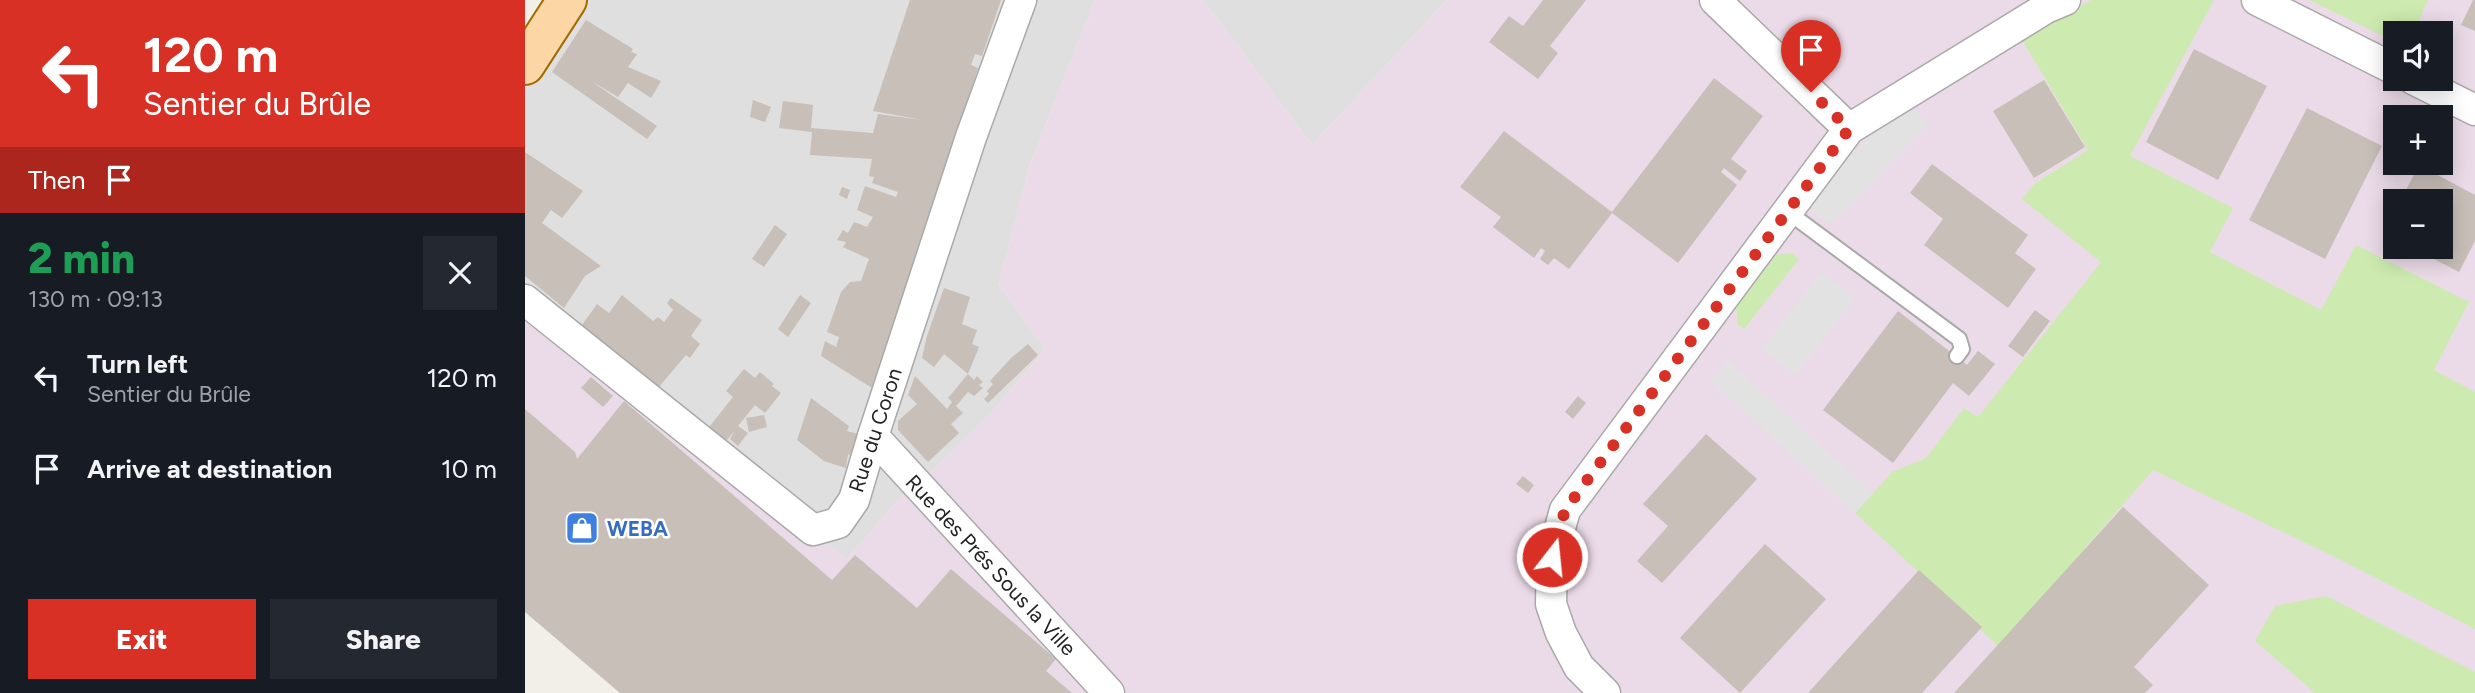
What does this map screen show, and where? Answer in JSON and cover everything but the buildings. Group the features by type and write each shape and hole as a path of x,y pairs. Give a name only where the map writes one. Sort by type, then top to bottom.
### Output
{"main road":[{"path":"525,65 567,0"}],"street":[{"name":"Rue du Coron","path":"525,300 813,530 838,523 854,500 971,137 1021,0"},
{"path":"1715,0 1849,129"},
{"path":"1605,693 1579,667 1561,633 1551,604 1552,557 1565,510 1849,129 2046,8 2065,0"},
{"path":"2257,0 2383,63"},
{"path":"2437,91 2475,110"},
{"name":"Rue des Prés Sous la Ville","path":"873,436 1109,693"}],"lane":[{"path":"1788,212 1959,339 1962,348 1957,356"}],"shaded area":[{"path":"581,0 1095,0 1029,167 999,285 1045,349 993,411 918,485 900,498 847,559 525,319 525,90"},
{"path":"1095,0 1203,0 1312,145 1447,0 2475,0 2475,693 620,693 525,612 525,319 847,559 900,498 918,485 993,411 1045,349 999,285 1029,167"},
{"path":"1203,0 1447,0 1312,145"},
{"path":"1911,108 1929,124 1830,224 1808,209 1841,164 1890,120"},
{"path":"1821,273 1855,298 1795,375 1762,349"},
{"path":"1728,361 1873,494 1855,513 1711,381"}],"green space":[{"path":"2091,0 2214,0 2130,156 2233,208 2210,252 2321,310 2356,245 2469,302 2434,370 2475,392 2475,629 2335,557 2153,470 1999,647 1855,513 1892,472 1926,458 1964,408 1978,417 2101,262 2022,199 2035,183 2088,150 2022,40"},
{"path":"2309,0 2428,0 2419,21 2383,21 2383,36"},
{"path":"1792,253 1799,259 1744,329 1738,325 1736,308 1776,255"},
{"path":"2326,596 2475,672 2475,693 2315,693 2255,641 2275,606"}],"place":[{"name":"WEBA","path":"582,528"}],"route":[{"path":"1552,557 1565,510 1849,129 1811,92"}]}
